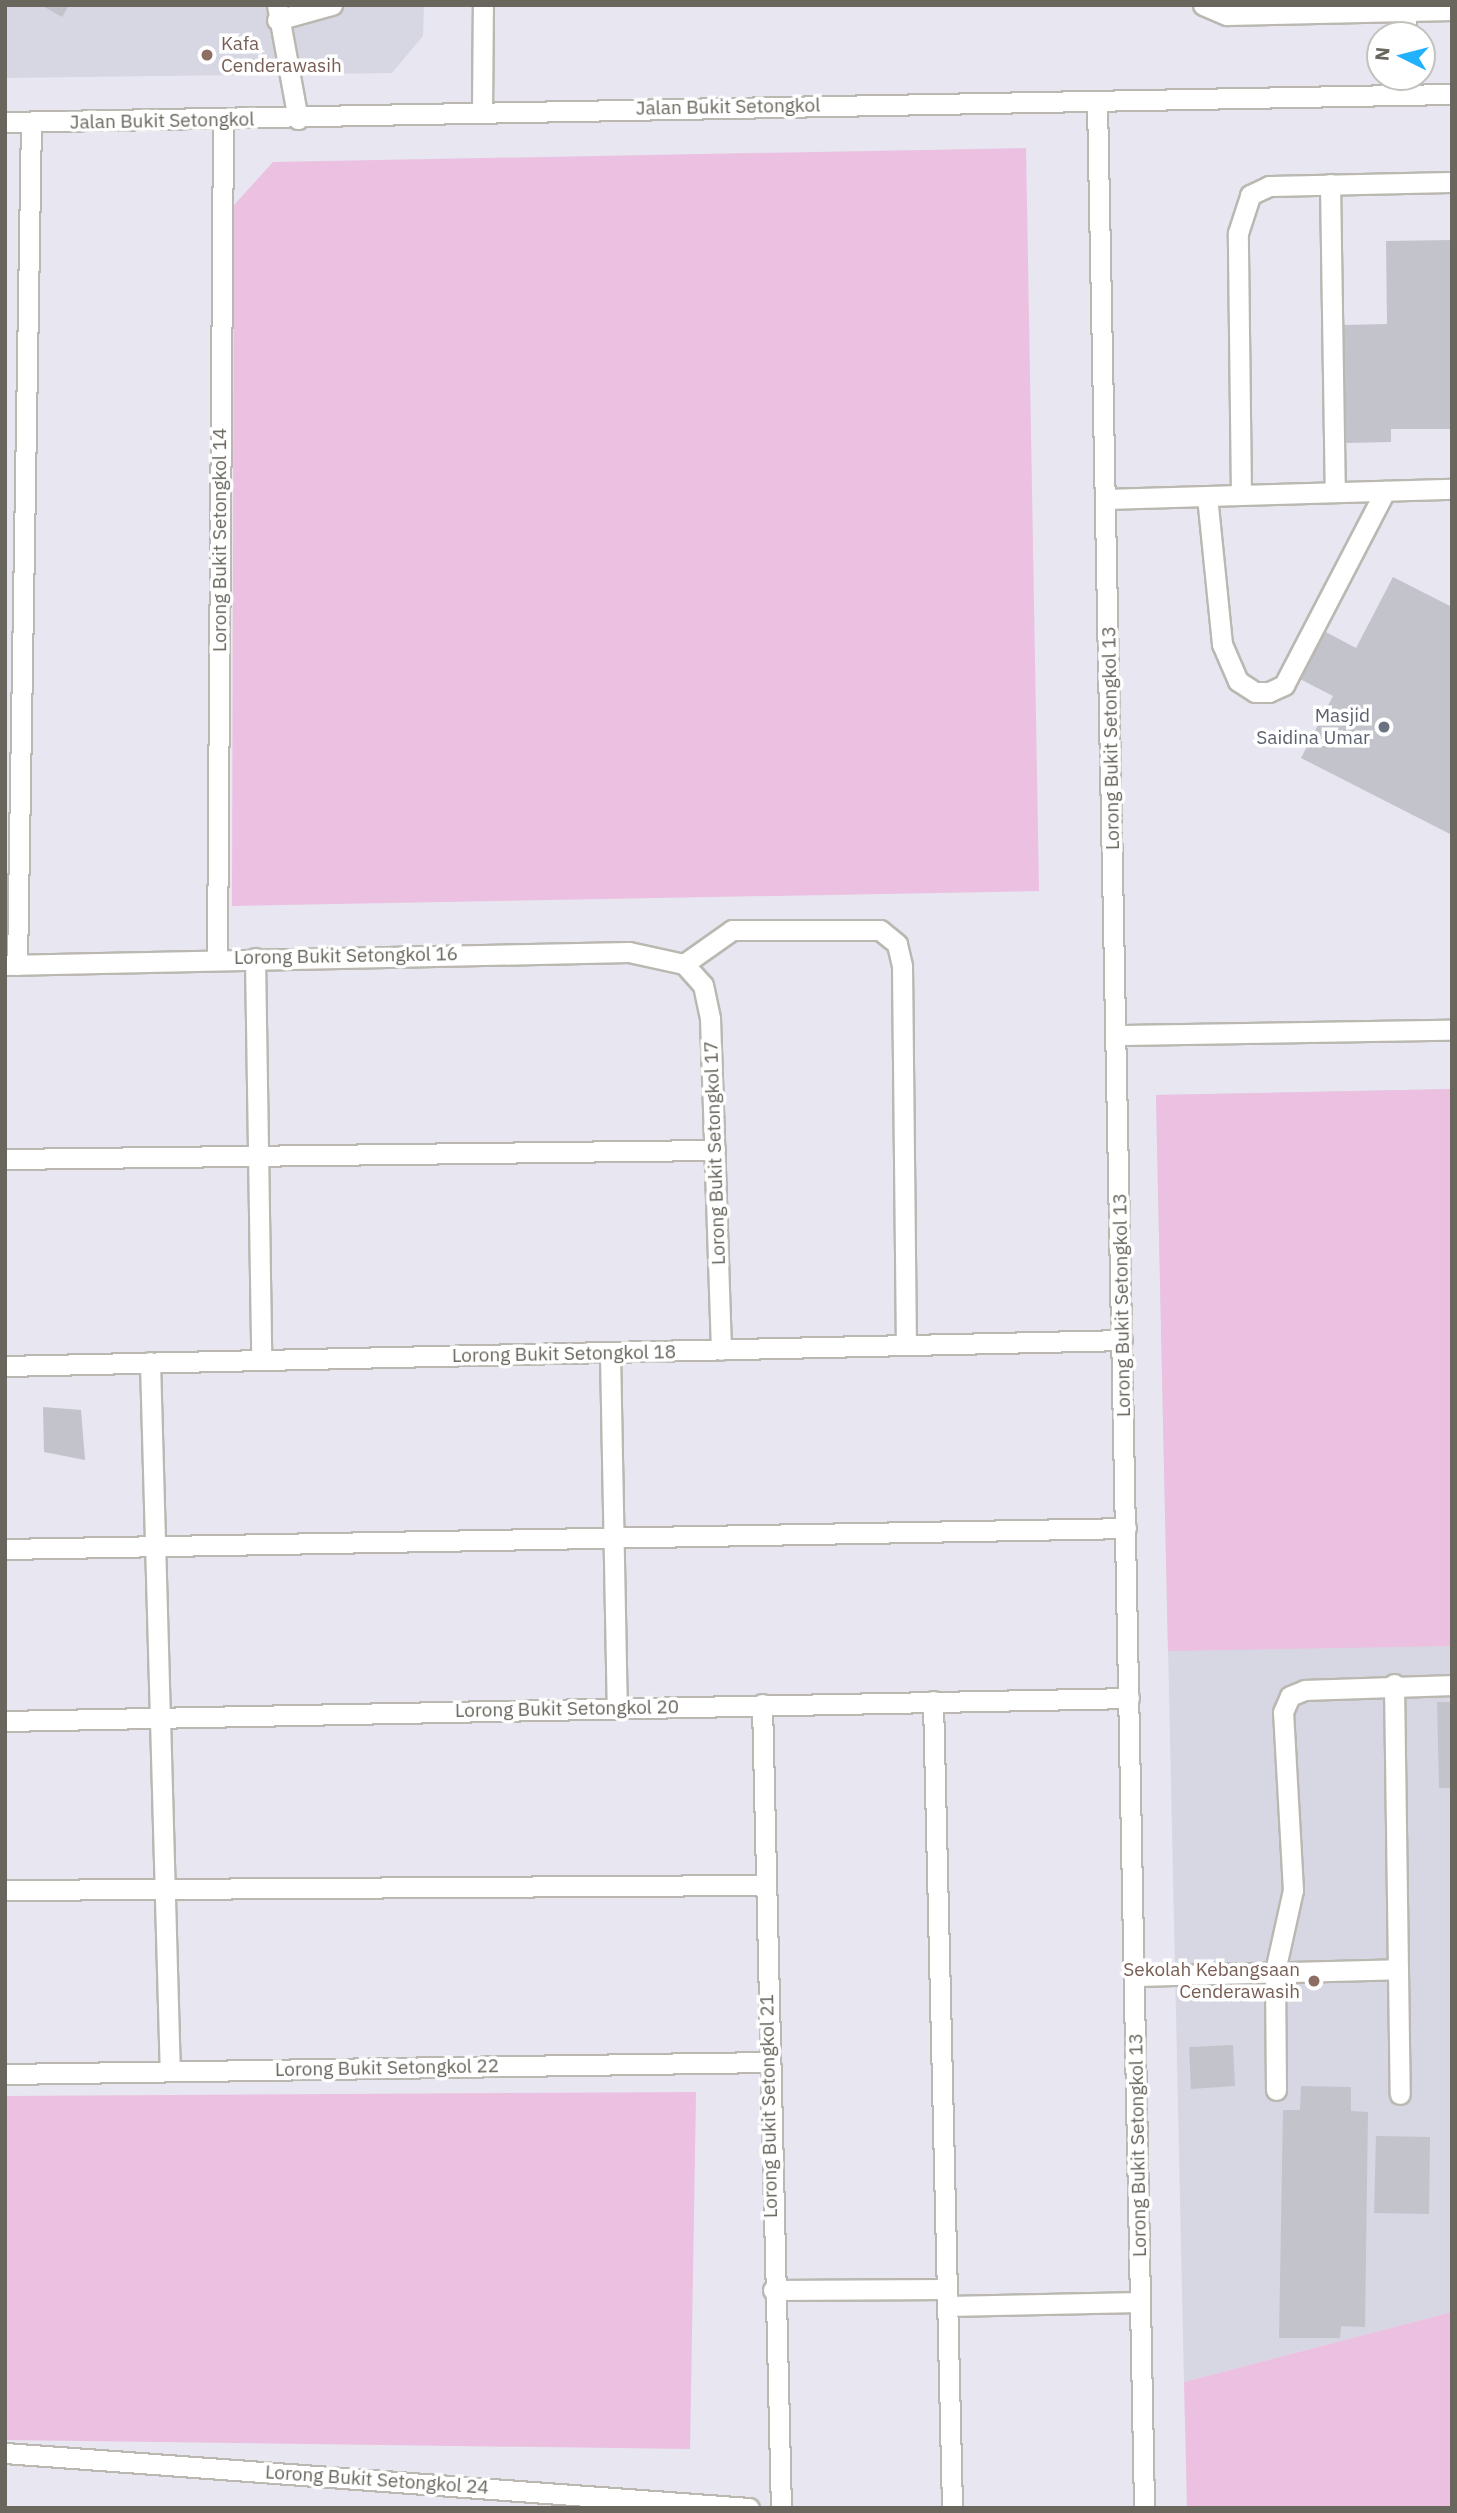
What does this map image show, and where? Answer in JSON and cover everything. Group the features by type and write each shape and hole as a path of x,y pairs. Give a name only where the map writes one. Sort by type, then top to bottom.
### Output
{"street":[{"path":"298,119 277,13 332,5"},
{"path":"482,111 483,5"},
{"path":"1203,5 1227,15 1406,8 1452,10"},
{"name":"Jalan Bukit Setongkol","path":"5,122 223,121 482,111 1097,102 1366,88"},
{"name":"Lorong Bukit Setongkol 13","path":"1097,102 1136,1976 1144,2508"},
{"name":"Lorong Bukit Setongkol 14","path":"217,958 223,121"},
{"path":"11,965 31,123"},
{"path":"1241,495 1241,212 1250,195 1269,186 1452,182"},
{"path":"1330,184 1335,492"},
{"path":"1106,499 1452,489"},
{"path":"1207,496 1222,644 1238,681 1255,692 1269,692 1284,685 1385,491"},
{"path":"684,964 732,930 880,930 897,944 902,966 906,1345"},
{"name":"Lorong Bukit Setongkol 16","path":"11,965 217,958 629,952 684,964"},
{"path":"255,958 261,1360"},
{"name":"Lorong Bukit Setongkol 17","path":"684,964 703,985 710,1018 721,1350"},
{"path":"1116,1035 1452,1030"},
{"path":"5,1159 260,1153 715,1150"},
{"name":"Lorong Bukit Setongkol 18","path":"5,1366 1122,1340"},
{"path":"610,1353 617,1707"},
{"path":"150,1362 170,2071"},
{"path":"5,1549 1126,1528"},
{"path":"1394,1684 1400,2094"},
{"path":"1276,2090 1275,1971 1293,1890 1283,1713 1290,1696 1305,1690 1394,1684 1452,1685"},
{"name":"Lorong Bukit Setongkol 20","path":"5,1721 1129,1698"},
{"path":"933,1701 952,2508"},
{"name":"Lorong Bukit Setongkol 21","path":"762,1704 773,2290 781,2508"},
{"path":"5,1890 764,1885"},
{"path":"1136,1976 1398,1969"},
{"name":"Lorong Bukit Setongkol 22","path":"5,2074 768,2062"},
{"path":"773,2290 1140,2302"},
{"name":"Lorong Bukit Setongkol 24","path":"5,2453 749,2508"}],"shaded area":[{"name":"Kafa Cenderawasih","path":"5,5 424,5 423,36 392,73 5,78"},
{"path":"1026,148 1039,891 232,906 234,205 273,162"},
{"name":"Sekolah Kebangsaan Cenderawasih","path":"1452,1089 1452,2312 1184,2382 1156,1095"},
{"path":"1452,1089 1452,1646 1168,1651 1156,1095"},
{"path":"696,2092 690,2449 5,2440 5,2096"},
{"path":"1452,2312 1452,2508 1187,2508 1184,2382"}],"building":[{"path":"41,5 69,5 62,17"},
{"path":"1452,240 1452,429 1391,429 1391,442 1345,443 1344,325 1387,324 1386,241"},
{"name":"Masjid Saidina Umar","path":"1393,577 1452,607 1452,835 1301,758 1333,696 1298,678 1322,630 1356,648"},
{"path":"43,1407 81,1410 85,1460 44,1452"},
{"path":"1437,1702 1452,1702 1452,1788 1439,1788"},
{"path":"1233,2045 1235,2086 1191,2089 1189,2047"},
{"path":"1301,2086 1351,2087 1351,2111 1368,2112 1365,2327 1341,2326 1340,2338 1279,2338 1283,2110 1300,2110"},
{"path":"1376,2136 1430,2137 1429,2214 1374,2213"}],"place":[{"name":"Kafa Cenderawasih","path":"207,55"},
{"name":"Masjid Saidina Umar","path":"1384,727"},
{"name":"Sekolah Kebangsaan Cenderawasih","path":"1314,1981"}]}
